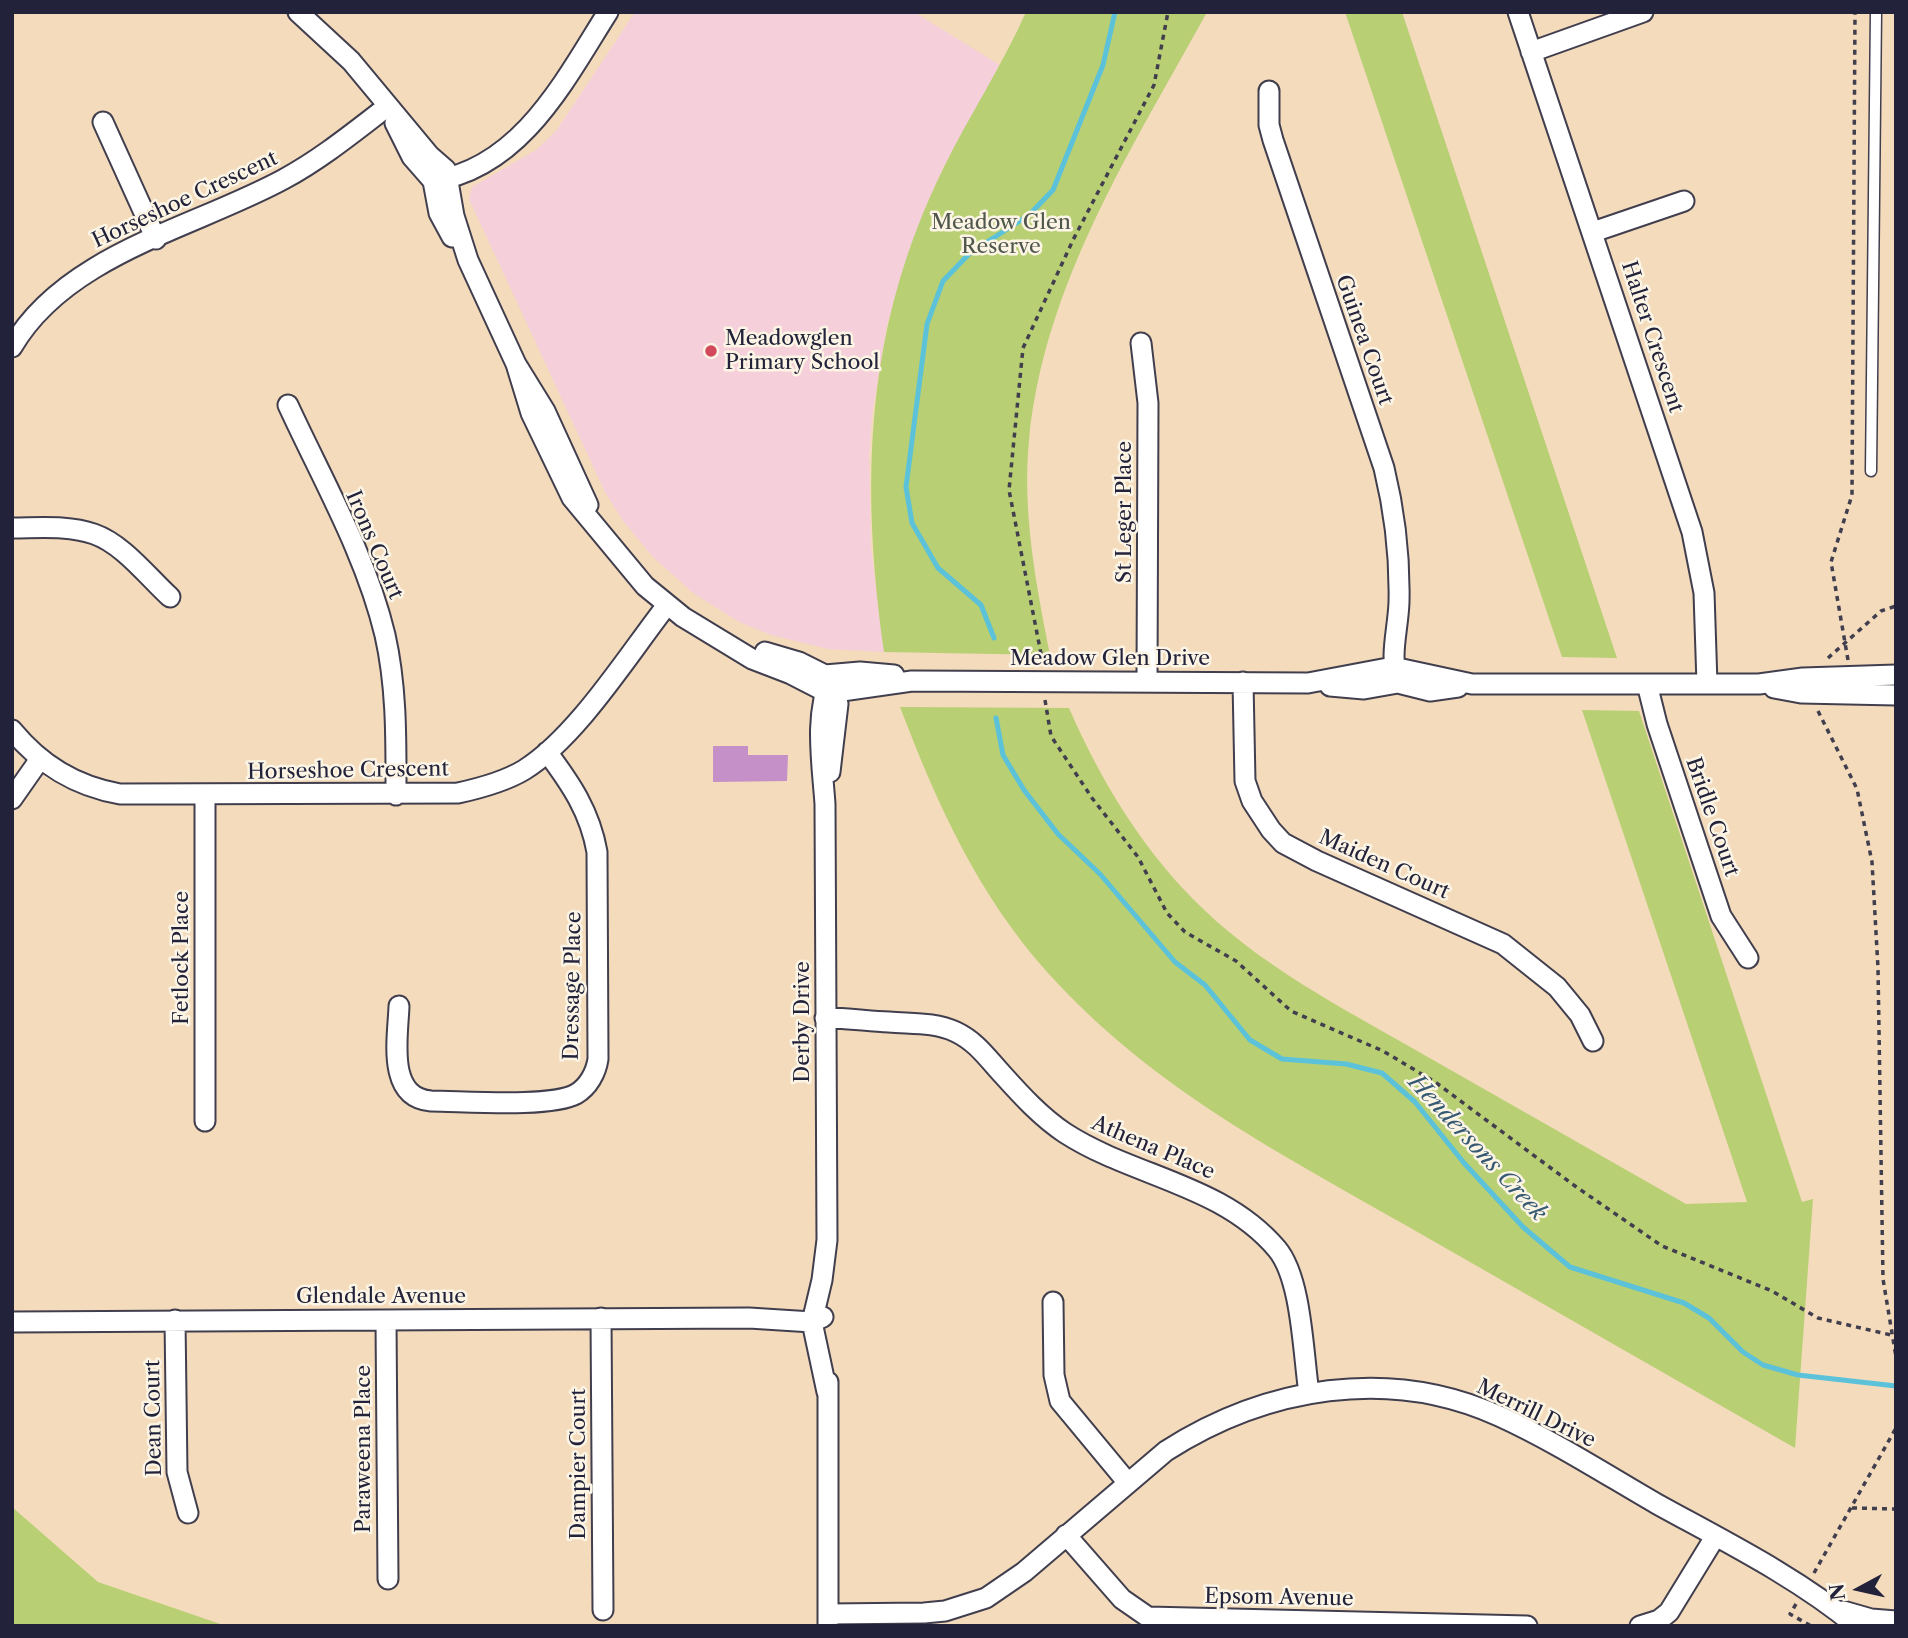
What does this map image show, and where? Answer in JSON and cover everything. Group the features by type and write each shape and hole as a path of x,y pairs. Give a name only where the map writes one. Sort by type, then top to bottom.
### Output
{"street":[{"name":"Meadow Glen Drive","path":"298,12 351,61 388,106 405,147 443,177 439,213 468,260 516,364 531,413 563,482 625,565 667,605 724,642 787,658 831,687 876,673 912,681 1308,683 1352,690 1399,673 1430,691 1472,684 1759,684 1803,678 1896,675"},
{"path":"443,177 510,142 543,111 608,12"},
{"name":"Halter Crescent","path":"1518,12 1692,531 1704,593 1707,684"},
{"path":"1531,52 1643,12"},
{"name":"Guinea Court","path":"1269,91 1269,125 1273,140 1386,477 1398,540 1399,673"},
{"name":"Horseshoe Crescent","path":"12,347 41,309 67,285 108,261 300,170 388,106"},
{"path":"103,122 156,239"},
{"path":"1593,232 1684,201"},
{"name":"St Leger Place","path":"1142,343 1148,402 1147,682"},
{"name":"Irons Court","path":"288,405 353,546 376,603 394,693 396,795"},
{"path":"12,528 62,528 95,534 111,543 170,597"},
{"name":"Horseshoe Crescent","path":"12,730 40,759 72,781 101,791 137,796 458,793 488,785 522,771 547,752 574,725 667,605"},
{"name":"Maiden Court","path":"1243,682 1245,781 1252,801 1283,843 1317,862 1503,944 1540,970 1564,995 1580,1015 1593,1041"},
{"name":"Bridle Court","path":"1647,684 1657,724 1721,916 1748,958"},
{"name":"Meadow Glen Drive","path":"1759,684 1801,693 1896,695"},
{"name":"Derby Drive","path":"828,1620 827,1392 816,1318 827,1240 825,804 835,740 831,687"},
{"name":"Dressage Place","path":"399,1006 398,1068 406,1089 416,1098 430,1101 554,1100 576,1094 589,1082 598,1059 597,852 581,800 547,752"},
{"path":"12,799 40,759"},
{"name":"Fetlock Place","path":"205,795 205,1121"},
{"name":"Athena Place","path":"825,1024 863,1017 888,1022 925,1023 966,1037 985,1053 1040,1113 1062,1131 1127,1166 1209,1195 1268,1240 1288,1269 1309,1393"},
{"path":"1052,1302 1054,1375 1060,1401 1128,1483"},
{"name":"Dampier Court","path":"601,1318 603,1610"},
{"name":"Glendale Avenue","path":"12,1322 816,1318"},
{"name":"Paraweena Place","path":"386,1320 388,1579"},
{"name":"Dean Court","path":"174,1321 177,1472 188,1513"},
{"name":"Merrill Drive","path":"828,1620 924,1613 968,1605 1004,1587 1166,1451 1204,1429 1247,1409 1309,1393 1379,1388 1432,1395 1471,1405 1534,1434 1715,1537 1835,1609 1856,1626"},
{"name":"Epsom Avenue","path":"1066,1535 1122,1599 1147,1617 1527,1626"},
{"path":"1654,1624 1680,1599 1715,1537"},
{"name":"Merrill Drive","path":"1835,1609 1871,1619 1896,1620"}],"lane":[{"path":"1871,471 1876,12"}],"path":[{"path":"1168,12 1154,85 1073,240 1023,348 1009,490 1027,592 1043,649 1046,716 1051,736 1138,857 1167,913 1185,932 1236,961 1291,1011 1383,1051 1435,1082 1575,1186 1662,1246 1772,1291 1818,1318 1891,1335 1896,1357"},
{"path":"1847,642 1881,611 1896,606"},
{"path":"1811,1626 1790,1614 1896,1428"},
{"path":"1852,1508 1896,1509"}],"shaded area":[{"name":"Meadowglen Primary School","path":"635,12 914,12 1000,65 944,166 928,202 910,248 887,325 872,415 869,456 871,548 884,652 828,649 771,635 739,622 693,593 652,556 623,521 605,492 469,199 472,187 536,150 556,131"}],"green space":[{"name":"Meadow Glen Reserve","path":"1026,12 1207,12 1122,165 1096,218 1072,271 1038,382 1029,440 1027,494 1035,575 1050,655 884,652 872,526 872,465 875,405 884,345 898,286 918,227 944,167"},
{"path":"1345,12 1402,12 1617,658 1562,657"},
{"path":"900,707 1069,708 1107,784 1155,855 1217,922 1271,964 1330,1001 1686,1204 1747,1202 1582,710 1639,711 1802,1202 1813,1199 1795,1448 1267,1146 1175,1085 1131,1052 1048,973 1001,912 980,880 945,813"},
{"path":"12,1507 98,1582 226,1626 12,1626"}],"building":[{"path":"713,746 748,746 748,755 788,755 787,781 713,782"}],"waterway":[{"name":"Hendersons Creek","path":"994,638 981,605 938,568 912,523 906,487 927,324 943,281 970,253 1029,215 1053,190 1103,65 1115,12"},
{"name":"Hendersons Creek","path":"996,718 1003,755 1024,790 1058,834 1100,874 1175,962 1205,985 1250,1040 1282,1059 1346,1064 1382,1073 1415,1102 1464,1163 1523,1227 1570,1267 1684,1303 1709,1318 1743,1352 1763,1365 1798,1375 1896,1386"}],"place":[{"name":"Meadowglen Primary School","path":"711,351"}]}
